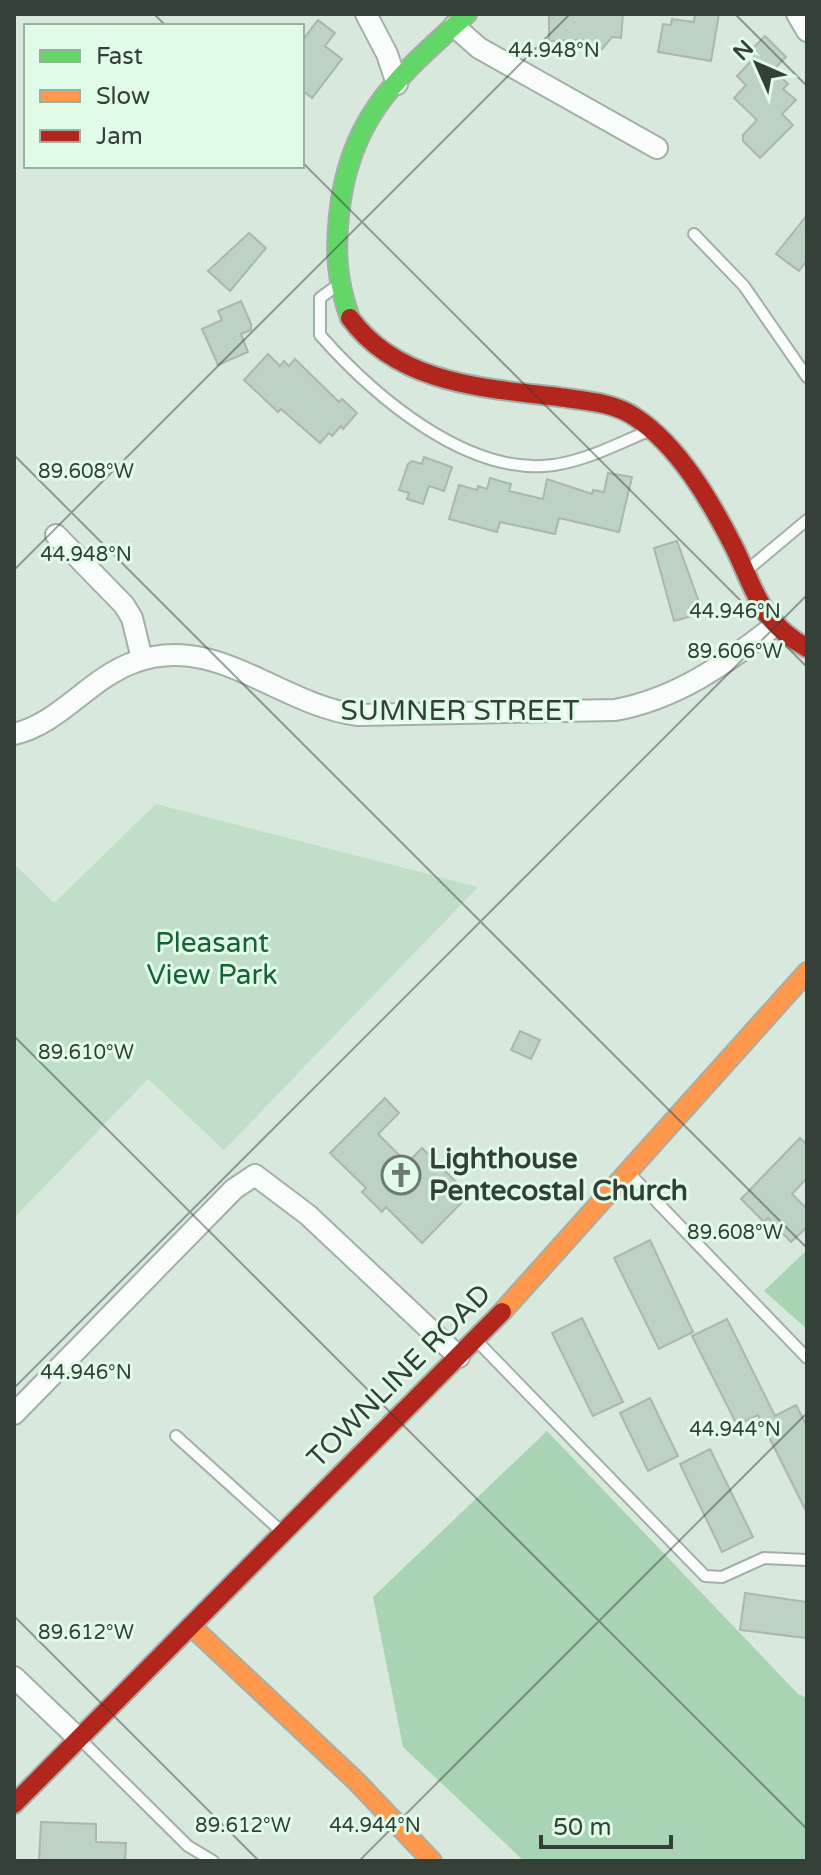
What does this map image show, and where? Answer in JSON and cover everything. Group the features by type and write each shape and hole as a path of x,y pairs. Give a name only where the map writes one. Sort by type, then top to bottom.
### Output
{"street":[{"path":"366,14 387,54 397,84"},
{"path":"797,14 807,31"},
{"path":"657,148 479,48 461,20 397,84 363,127 347,167 336,241 337,286 344,311 360,336 381,354 408,368 462,382 608,405 629,412 650,430 729,537 756,604 773,627 807,648"},
{"path":"56,535 124,605 132,618 142,659"},
{"name":"SUMNER STREET","path":"14,734 50,720 109,673 142,659 173,655 221,662 310,705 358,715 630,708 674,692 716,669 773,627"},
{"name":"TOWNLINE ROAD","path":"14,1804 459,1357 629,1173 807,972"},
{"path":"14,1414 241,1182 255,1175 263,1178 308,1215 459,1357"},
{"path":"191,1626 356,1781 432,1861"},
{"path":"14,1677 79,1739"}],"lane":[{"path":"694,234 744,286 807,377"},
{"path":"337,286 320,298 320,335 346,365 414,421 475,454 509,464 552,465 593,455 650,430"},
{"path":"744,572 807,520"},
{"path":"629,1173 807,1358"},
{"path":"475,1340 705,1576 722,1577 764,1558 807,1560"},
{"path":"176,1436 283,1533"},
{"path":"79,1739 181,1839 213,1861"}],"green space":[{"name":"Pleasant View Park","path":"156,804 478,887 224,1150 148,1079 14,1218 14,864 54,903"},
{"path":"807,1250 807,1329 764,1291"},
{"path":"547,1431 798,1694 807,1698 807,1861 524,1861 403,1747 373,1597"}],"building":[{"path":"549,14 623,14 621,38 612,37 602,49 594,50 583,40 549,41"},
{"path":"695,14 719,14 711,61 658,52 663,24 671,25 672,19 694,22"},
{"path":"318,20 335,33 325,46 342,59 312,98 304,92 304,38"},
{"path":"765,36 786,57 773,70 788,84 783,89 796,100 782,114 793,125 760,158 743,141 743,135 757,120 734,98 746,85 737,76 754,58 749,52"},
{"path":"807,215 807,260 799,271 776,254"},
{"path":"249,233 266,248 230,291 208,271"},
{"path":"241,301 251,324 251,330 241,334 248,352 218,365 202,329 222,320 218,311"},
{"path":"268,354 280,366 284,361 289,366 295,359 339,402 342,399 357,413 343,429 341,426 332,436 329,433 320,443 281,409 278,412 244,380"},
{"path":"424,457 452,467 444,491 429,486 423,504 407,499 409,493 399,490 408,464 412,461 422,464"},
{"path":"608,473 632,477 619,532 559,518 555,534 500,522 497,532 449,519 459,485 477,490 478,486 487,489 490,478 511,484 509,491 543,499 547,479 592,494 593,490 604,492"},
{"path":"677,541 703,613 674,621 654,548"},
{"path":"520,1031 540,1040 531,1059 511,1050"},
{"name":"Lighthouse Pentecostal Church","path":"385,1098 399,1113 378,1134 407,1163 422,1148 469,1195 422,1243 386,1207 382,1212 362,1192 366,1188 330,1153"},
{"path":"800,1138 807,1145 807,1178 792,1194 807,1209 807,1227 791,1242 768,1218 764,1222 741,1199"},
{"path":"650,1240 693,1332 659,1349 614,1258"},
{"path":"582,1318 623,1402 593,1416 552,1333"},
{"path":"727,1319 775,1416 796,1405 807,1426 807,1513 758,1415 737,1425 692,1336"},
{"path":"650,1398 678,1456 648,1471 620,1413"},
{"path":"710,1449 753,1537 722,1552 680,1464"},
{"path":"745,1593 807,1602 807,1638 740,1630"},
{"path":"41,1822 96,1824 96,1842 126,1843 125,1861 39,1861"}],"traffic: fast":[{"path":"350,318 342,292 337,242 345,181 354,151 366,125 399,79 467,14"}],"traffic: slow":[{"path":"502,1312 807,972"},
{"path":"191,1626 356,1781 432,1861"}],"traffic: jam":[{"path":"350,318 370,340 392,357 417,370 473,385 598,403 618,408 635,417 666,443 692,476 725,530 769,616 791,638 807,648"},
{"path":"14,1804 502,1312"}],"place":[{"name":"Lighthouse Pentecostal Church","path":"401,1175"}]}
